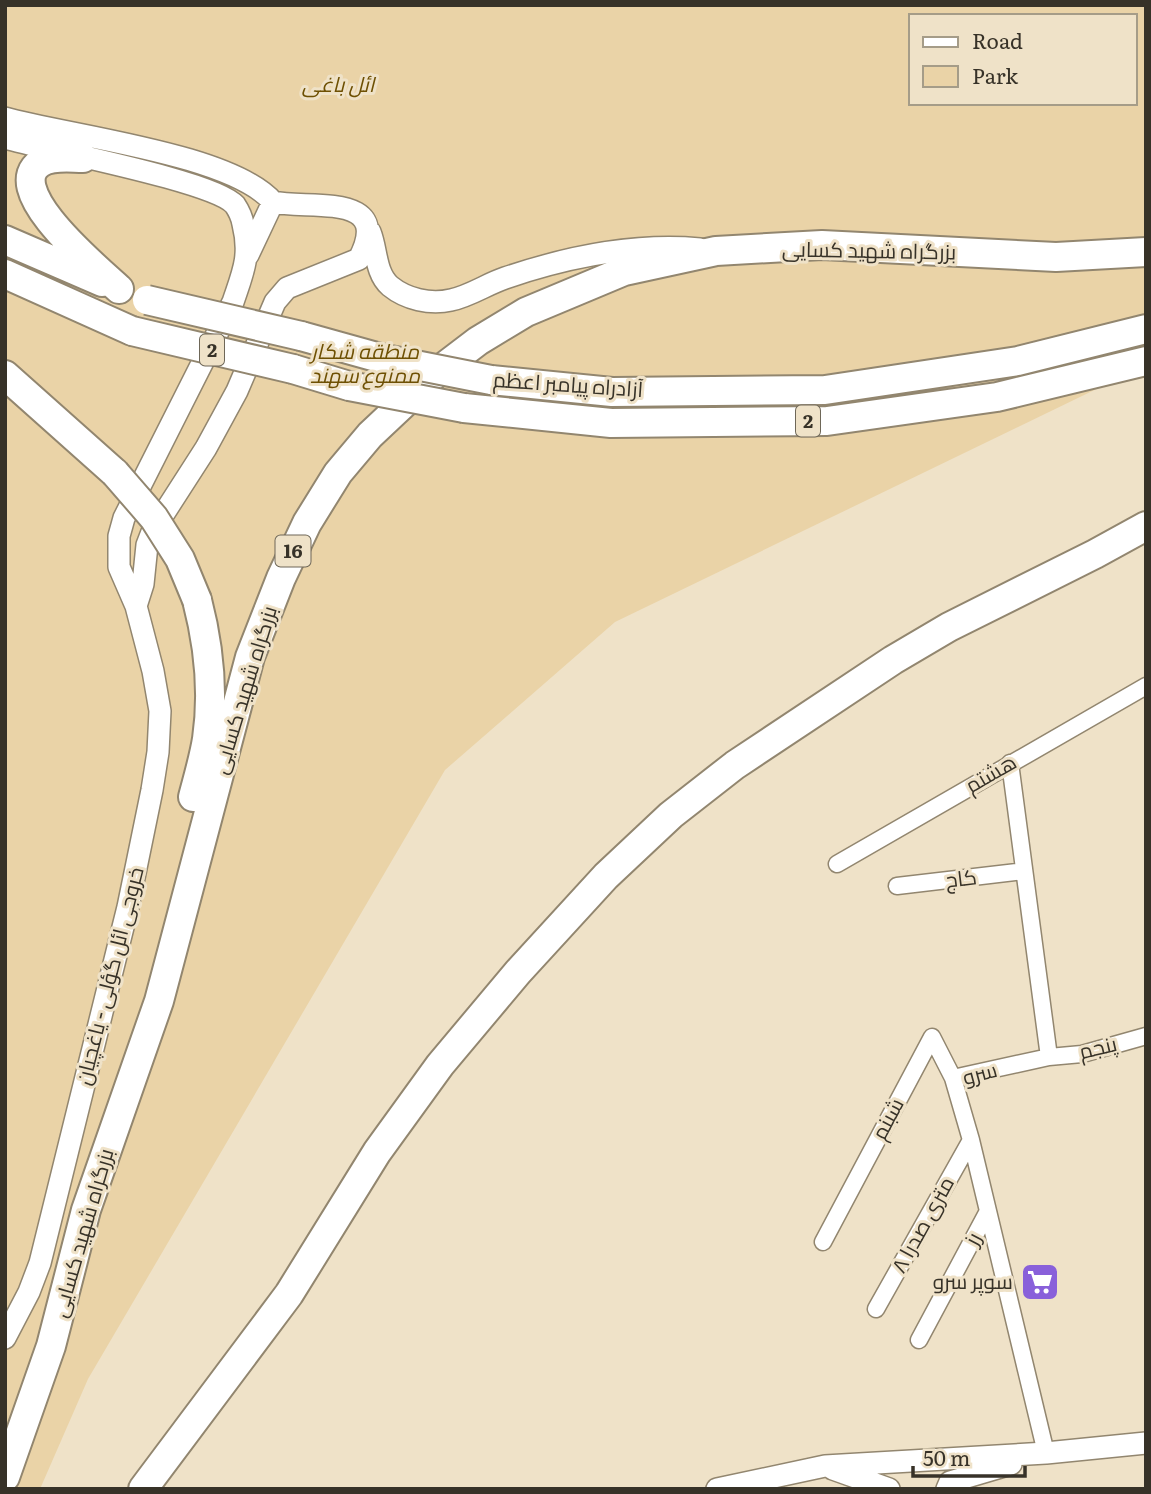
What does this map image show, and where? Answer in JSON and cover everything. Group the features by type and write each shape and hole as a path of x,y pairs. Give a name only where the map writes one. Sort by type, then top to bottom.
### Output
{"highway":[{"path":"83,158 52,159 39,163 31,172 30,191 47,219 119,289"},
{"name":"آزادراه پیامبر اعظم","path":"5,240 147,300 301,336 380,358 491,380 612,392 825,390 1018,361 1146,328"},
{"name":"بزرگراه شهید کسایی","path":"5,1477 51,1346 86,1210 159,1001 250,657 281,578 307,523 338,473 370,435 436,373 478,341 526,312 624,271 716,251 822,246 1056,257 1146,252"},
{"name":"آزادراه پیامبر اعظم","path":"5,274 132,331 293,369 349,386 464,408 611,423 827,421 996,397 1146,361"},
{"path":"5,375 115,473 154,518 180,559 197,600 206,635 211,684 207,740 145,990 131,1077"},
{"path":"143,1489 289,1294 377,1152 440,1065 518,972 606,876 671,815 735,765 893,660 949,626 1146,526"}],"main road":[{"path":"5,118 185,158 257,187 273,202 332,205 354,210 364,219 372,234 380,274 389,285 408,297 429,302 450,301 486,284 540,266 596,254 665,246 716,251"},
{"path":"5,138 182,182 220,195 234,204 241,216 248,242 247,257"},
{"name":"خروجی ائل گؤلی - یاغچیان","path":"5,1338 29,1292 40,1262 128,907 152,790 160,711 136,606 119,567 119,536 124,518 233,302 247,257 273,202"},
{"path":"136,606 143,584 147,545 152,532 206,448 237,391 275,302 287,288 359,259 367,244 368,230 364,219"},
{"path":"717,1489 825,1466 1046,1453 1146,1443"},
{"path":"947,1489 950,1482 1046,1453"},
{"path":"825,1466 890,1489"}],"street":[{"name":"هشتم","path":"837,864 1146,686"},
{"path":"1010,763 1049,1057"},
{"name":"کاج","path":"897,886 1024,871"},
{"name":"پنجم","path":"1049,1057 1082,1054 1146,1036"},
{"name":"شبنم","path":"823,1242 932,1037 953,1079"},
{"name":"سرو","path":"1046,1453 971,1140 953,1079 1049,1057"},
{"name":"۸ متری صدرا","path":"876,1309 971,1140"},
{"name":"رز","path":"919,1340 988,1212"}],"green space":[{"name":"منطقه شکار ممنوع سهند","path":"5,5 1146,5 1146,365 615,622 445,770 88,1379 40,1489 5,1489"}],"place":[{"name":"سوپر سرو","path":"1040,1282"}],"park label":[{"name":"ائل باغی","path":"338,85"}]}
